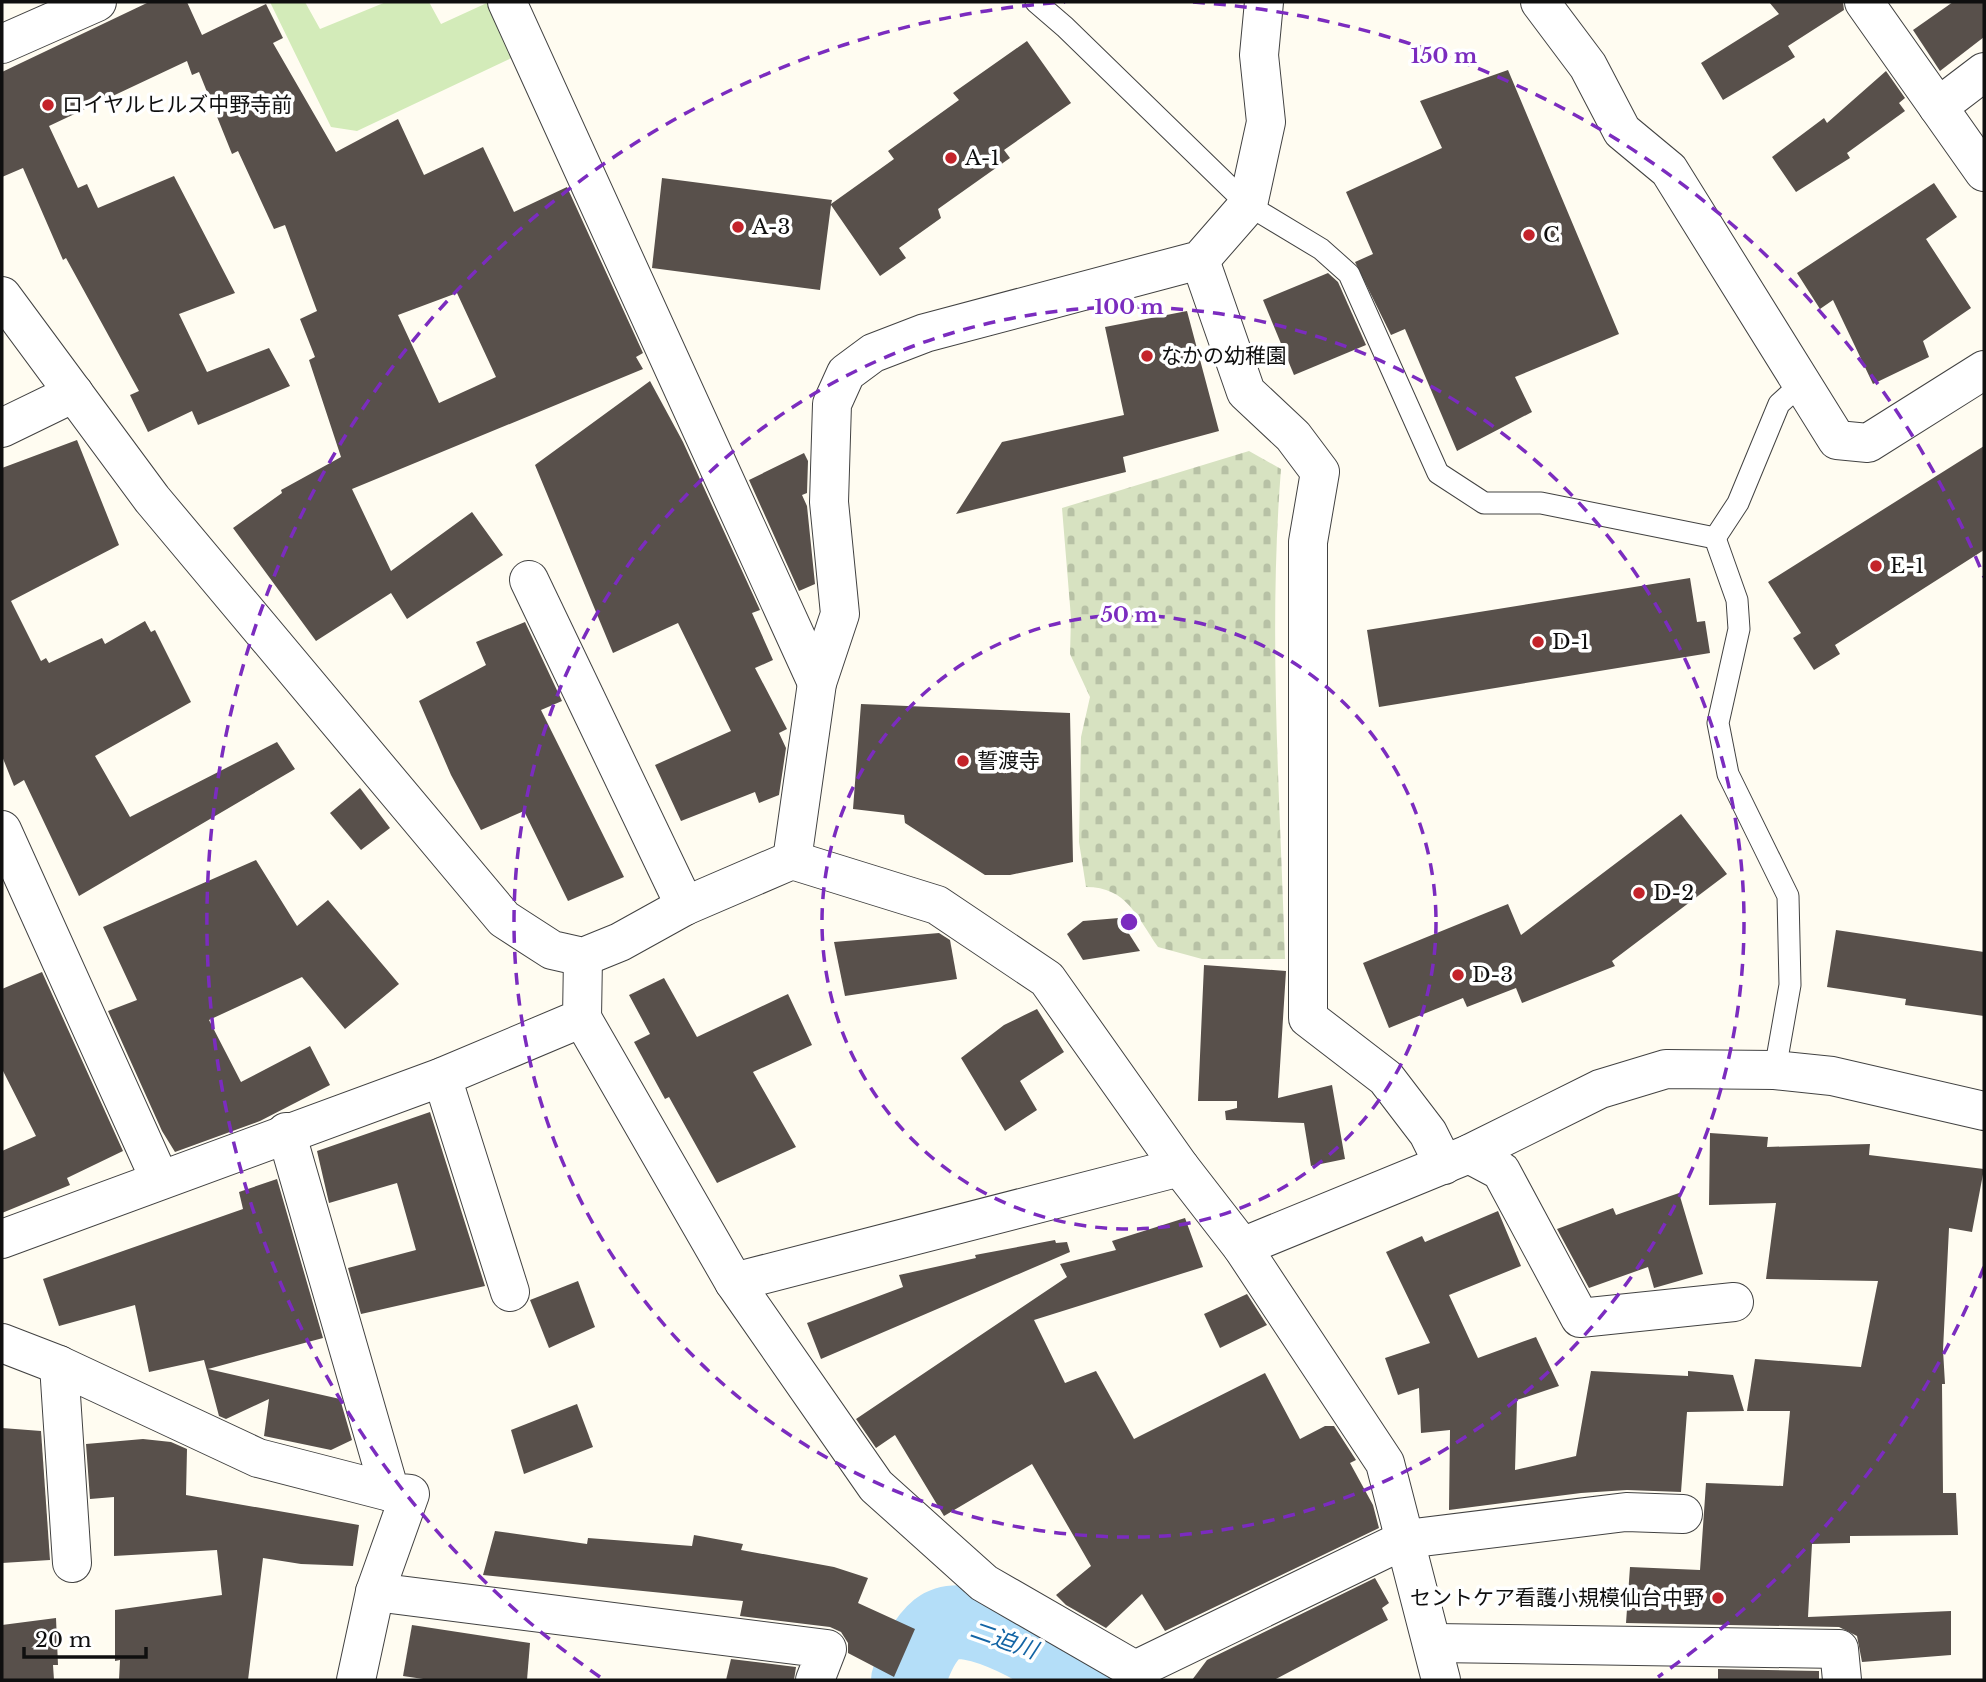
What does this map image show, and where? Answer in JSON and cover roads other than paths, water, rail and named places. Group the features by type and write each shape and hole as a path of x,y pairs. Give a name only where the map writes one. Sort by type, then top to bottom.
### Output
{"street":[{"path":"2,44 97,2"},
{"path":"507,2 817,683"},
{"path":"792,860 817,683 839,614 830,488 832,404 846,373 873,352 925,333 1200,260 1248,205 1266,122 1259,55 1265,2"},
{"path":"1540,2 1588,66 1622,131 1669,170 1837,440 1868,443 1984,370"},
{"path":"1864,2 1984,172"},
{"path":"1938,107 1984,72"},
{"path":"1200,260 1246,393 1293,436 1320,472 1308,542 1308,1018 1386,1077 1427,1133 1456,1159 1501,1171 1580,1318 1734,1302"},
{"path":"2,296 152,499 504,919 552,950 583,957 620,942 685,906 792,860 937,905 1047,979 1180,1167 1241,1247 1385,1463 1434,1643 1441,1680"},
{"path":"2,428 74,393"},
{"path":"529,580 685,906"},
{"path":"2,830 160,1180"},
{"path":"583,957 582,1018 734,1282 876,1486 984,1583 1135,1670 1406,1539 1626,1512 1683,1514"},
{"path":"2,1239 286,1132 442,1077 582,1018"},
{"path":"1241,1247 1456,1159 1600,1089 1667,1069 1775,1069 1832,1076 1984,1111"},
{"path":"442,1077 510,1293"},
{"path":"286,1132 390,1492"},
{"path":"734,1282 1180,1167"},
{"path":"2,1343 59,1366 258,1458 390,1492 410,1493 375,1592 356,1680"},
{"path":"59,1366 72,1563"},
{"path":"375,1592 827,1649 815,1680"},
{"path":"1434,1643 1839,1649 1842,1680"}],"lane":[{"path":"1036,2 1248,205 1321,249 1349,274 1438,473 1484,503 1541,503 1715,538"},
{"path":"1715,538 1738,503 1779,404 1801,384"},
{"path":"1715,538 1737,600 1739,629 1718,723 1728,774 1788,896 1790,985 1775,1069"}],"waterway":[{"name":"二迫川","path":"908,1680 928,1639 938,1628 952,1623 970,1623 1013,1638 1034,1648 1082,1680"}],"place":[{"name":"ロイヤルヒルズ中野寺前","path":"48,105"},
{"name":"A-1","path":"951,158"},
{"name":"A-3","path":"738,227"},
{"name":"C","path":"1529,235"},
{"name":"なかの幼稚園","path":"1147,356"},
{"name":"E-1","path":"1876,566"},
{"name":"D-1","path":"1538,642"},
{"name":"誓渡寺","path":"963,761"},
{"name":"D-2","path":"1639,893"},
{"name":"D-3","path":"1458,975"},
{"name":"セントケア看護小規模仙台中野","path":"1718,1598"}]}
